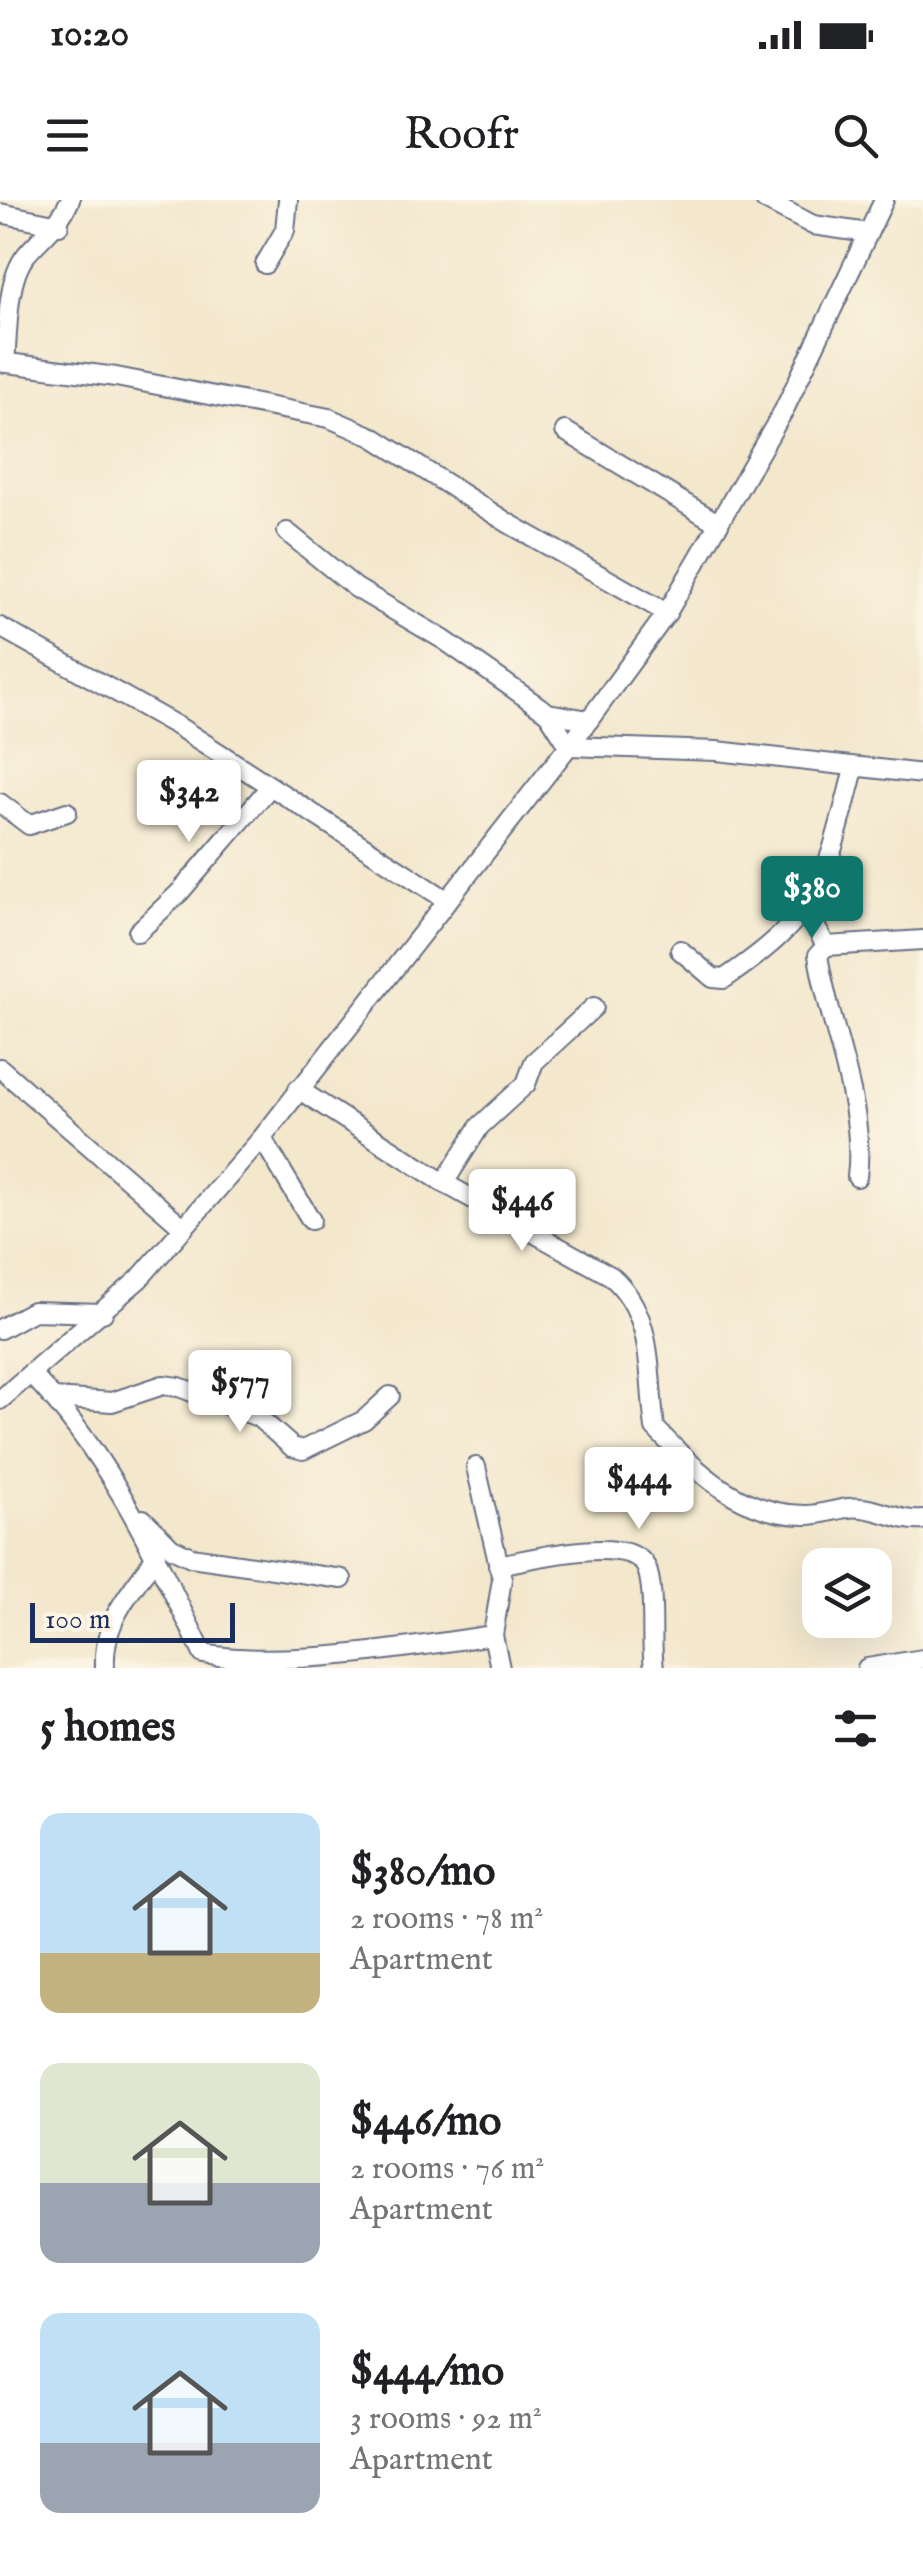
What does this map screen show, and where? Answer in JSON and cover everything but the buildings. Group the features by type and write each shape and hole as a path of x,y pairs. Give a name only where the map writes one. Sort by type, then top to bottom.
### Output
{"street":[{"path":"70,200 59,224 24,258 11,301 3,363 116,377 192,395 329,418 372,437 508,523 668,613"},
{"path":"265,264 285,230 288,200"},
{"path":"766,200 813,225 868,233"},
{"path":"0,1400 103,1314 262,1138 445,899 569,746 668,613 794,391 884,200"},
{"path":"0,213 59,224"},
{"path":"565,431 719,524"},
{"path":"287,532 356,588 444,640 548,714 569,746"},
{"path":"0,627 178,728 445,899"},
{"path":"548,714 589,720"},
{"path":"569,746 716,751 923,774"},
{"path":"680,950 712,978 724,980 790,930 821,884 854,769"},
{"path":"138,932 180,892 270,788"},
{"path":"0,803 29,825 66,812"},
{"path":"806,911 826,946"},
{"path":"856,1176 860,1145 855,1110 818,955 826,946 923,940"},
{"path":"444,1183 480,1126 526,1084 534,1062 594,1007"},
{"path":"0,1068 184,1228"},
{"path":"298,1088 444,1183 611,1276 631,1294 651,1360 655,1428 724,1492 782,1512 809,1515 859,1507 910,1522 923,1520"},
{"path":"262,1138 311,1220"},
{"path":"0,1329 33,1311 103,1314"},
{"path":"31,1374 54,1398 128,1503 206,1661 276,1665 493,1634"},
{"path":"54,1398 112,1402 164,1385 179,1387 258,1417 292,1446 303,1450 364,1420 390,1396"},
{"path":"476,1467 502,1579 493,1634 500,1668"},
{"path":"128,1503 172,1548 192,1557 342,1579"},
{"path":"498,1565 589,1550 612,1549 636,1555 646,1568 654,1668"},
{"path":"106,1668 104,1648 119,1604 156,1556"},
{"path":"868,1668 923,1659"}]}
